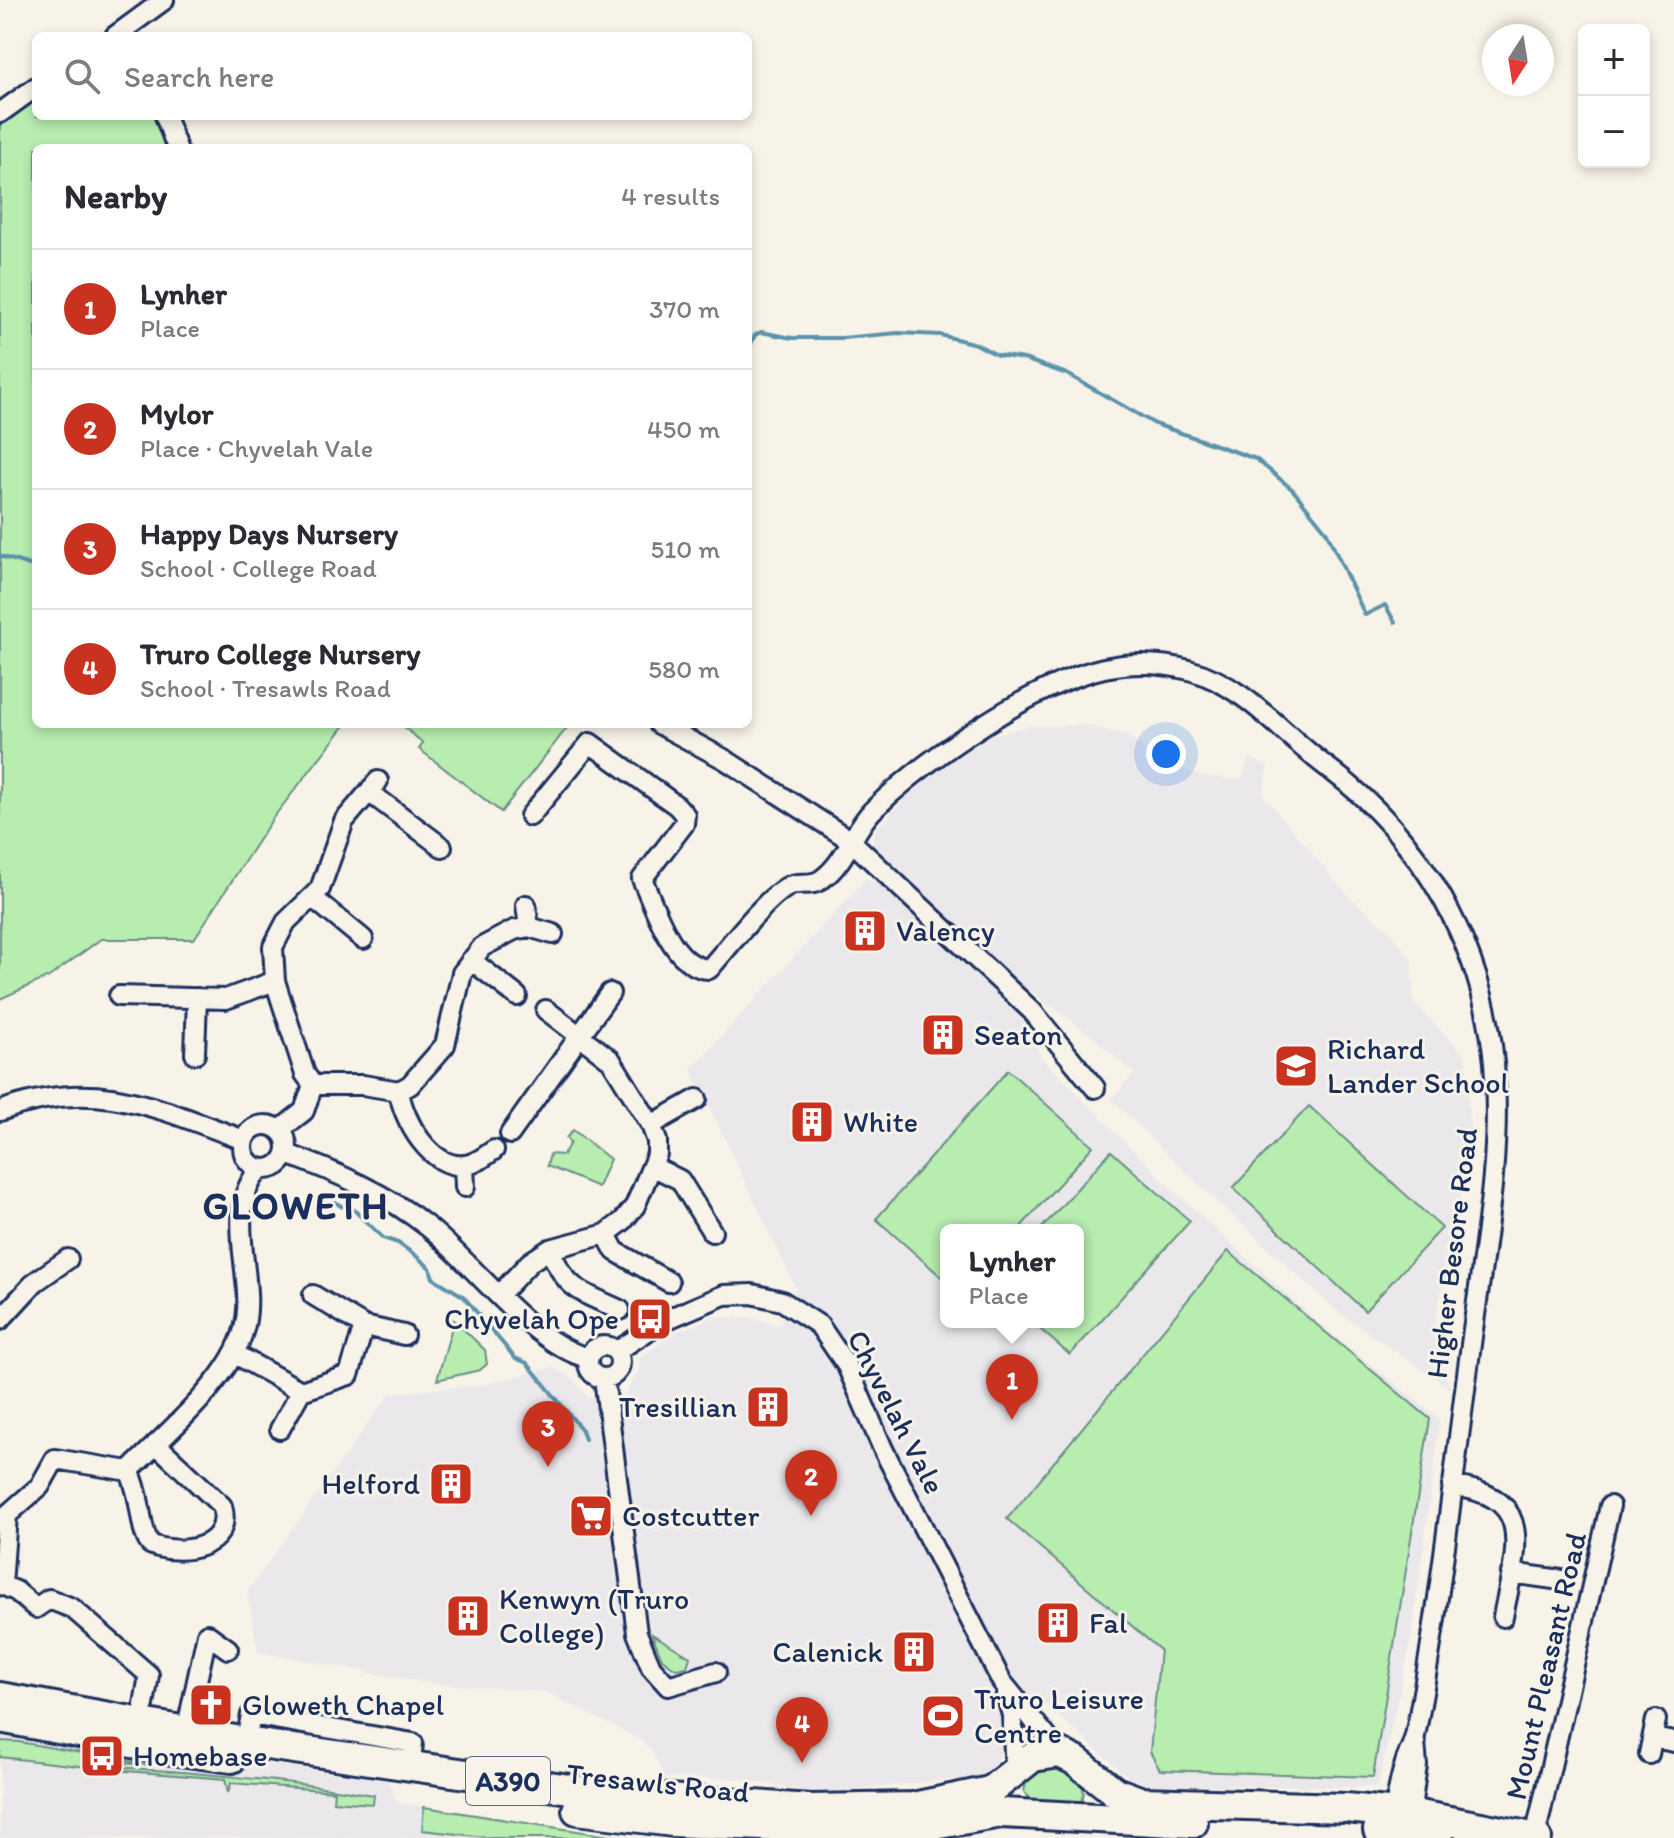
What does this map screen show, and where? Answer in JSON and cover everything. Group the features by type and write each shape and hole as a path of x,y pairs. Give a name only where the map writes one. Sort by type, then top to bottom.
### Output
{"highway":[{"name":"Tresawls Road","path":"0,1697 246,1742 417,1752 611,1795 822,1809 935,1804 990,1791 1015,1772"},
{"name":"Tresawls Road","path":"0,1718 164,1749 680,1830 882,1831 995,1814 1028,1814"},
{"name":"A390","path":"1015,1772 1033,1757 1071,1760 1115,1792 1142,1802 1341,1807 1439,1838"},
{"path":"1071,1760 1091,1793 1088,1804 1076,1817"},
{"path":"1015,1772 1017,1793 1028,1814"},
{"name":"A390","path":"1028,1814 1400,1827 1536,1838"}],"street":[{"path":"133,31 164,0"},
{"path":"0,113 32,90"},
{"path":"166,120 176,144"},
{"name":"Higher Besore Road","path":"530,816 590,743 677,806 685,815 684,824 642,879 677,950 701,969 709,969 784,888 821,881 843,857 850,840 886,798 964,738 1082,674 1137,664 1183,669 1215,679 1236,691 1373,806 1429,873 1458,927 1479,984 1493,1055 1496,1126 1452,1486 1415,1739 1404,1765 1400,1827"},
{"path":"666,728 724,759 850,840 1032,1011 1095,1088"},
{"path":"313,1085 305,1074 275,981 271,961 277,934 320,889 328,872 334,840 344,821 374,786 442,847"},
{"path":"312,897 363,939"},
{"path":"526,905 529,927"},
{"path":"313,1085 363,1085 399,1091 424,1073 445,1045 456,989 471,960 495,938 529,927 553,934"},
{"path":"471,960 517,996"},
{"path":"119,996 226,999 275,981"},
{"path":"517,1134 610,993"},
{"path":"195,1054 197,998"},
{"path":"500,1294 530,1262 550,1249 606,1234 635,1206 654,1167 657,1141 651,1125 611,1060 546,1010"},
{"path":"280,1130 304,1111 313,1085"},
{"path":"399,1091 409,1121 424,1144 437,1155 464,1165 479,1161 494,1150"},
{"path":"0,1111 34,1098 101,1094 168,1112 244,1140"},
{"path":"651,1125 697,1099"},
{"path":"129,1471 212,1386 235,1354 250,1297 240,1218 249,1187 260,1169 279,1165 287,1154 287,1141 280,1130 261,1125 244,1140"},
{"path":"244,1140 245,1156 260,1169"},
{"path":"287,1154 353,1181 405,1209 449,1244 545,1339 588,1358 593,1373 604,1378"},
{"path":"464,1165 465,1187"},
{"path":"654,1167 680,1180 712,1232"},
{"path":"606,1234 615,1251 669,1282"},
{"path":"550,1249 560,1274 572,1287 620,1310"},
{"path":"0,1320 35,1282 68,1259"},
{"name":"Chyvelah Vale","path":"588,1358 600,1346 617,1351 663,1321 724,1295 752,1294 782,1301 819,1325 847,1366 883,1449 1002,1682 1012,1715 1015,1772"},
{"path":"313,1295 364,1326 404,1335"},
{"path":"280,1429 301,1391 349,1375 364,1326"},
{"path":"604,1378 617,1370 620,1360 617,1351"},
{"path":"235,1354 301,1391"},
{"path":"604,1378 631,1598 642,1648 651,1667 668,1686 716,1672"},
{"path":"129,1471 142,1503 145,1536 150,1544 181,1552 214,1539 222,1527 222,1506 156,1444"},
{"path":"129,1471 55,1459 40,1486 7,1515 2,1585 16,1591 36,1608 49,1599 72,1608 157,1671 144,1705"},
{"path":"1452,1486 1489,1493 1509,1511 1515,1528 1503,1617"},
{"name":"Mount Pleasant Road","path":"1536,1838 1610,1506"},
{"path":"1511,1573 1561,1580"},
{"path":"186,1732 201,1630 228,1649"},
{"name":"Chyvelah Vale","path":"1002,1682 1071,1760"},
{"path":"1652,1738 1674,1742"}],"shaded area":[{"name":"Richard Lander School","path":"1086,725 1125,735 1168,763 1199,775 1232,780 1243,777 1249,758 1268,766 1263,795 1350,898 1390,931 1412,961 1413,1002 1466,1056 1471,1146 1433,1332 1450,1389 1339,1313 1199,1185 1111,1099 1134,1074 1093,1037 999,968 872,843 875,830 926,777 992,735 1029,726"},
{"path":"866,879 888,886 1019,1013 1041,1057 1167,1184 1317,1322 1440,1419 1412,1636 1378,1787 1149,1785 1128,1777 1040,1700 1000,1712 1000,1753 996,1767 977,1777 815,1793 742,1779 664,1778 652,1751 641,1740 545,1692 428,1683 258,1652 247,1592 390,1393 481,1385 553,1367 573,1379 589,1398 624,1395 638,1373 640,1357 677,1332 713,1317 746,1317 780,1325 796,1288 691,1069"},
{"path":"0,1718 164,1749 389,1781 397,1802 424,1807 423,1830 494,1838 0,1838"}],"green space":[{"path":"32,92 32,120 166,120 176,144 32,144 32,728 343,728 273,818 194,939 101,939 49,977 0,999 0,114"},
{"path":"405,728 567,728 501,812 419,749 423,743"},
{"path":"1008,1070 1093,1146 1023,1224 940,1224 940,1276 876,1219"},
{"path":"1309,1106 1442,1228 1365,1311 1233,1188"},
{"path":"573,1130 610,1159 598,1187 547,1166 550,1154 563,1155 570,1143 566,1138"},
{"path":"1111,1151 1190,1221 1070,1355 1039,1328 1084,1328 1084,1224 1045,1224"},
{"path":"1228,1251 1430,1419 1373,1777 1160,1770 1150,1752 1160,1650 1007,1519"},
{"path":"454,1320 485,1350 487,1364 480,1370 437,1380"},
{"path":"652,1634 690,1657 687,1667 676,1669 662,1659"},
{"path":"0,1741 150,1765 88,1761 87,1767 0,1757"},
{"path":"1059,1764 1082,1782 1084,1794 1081,1802 1034,1803 1024,1792 1028,1780 1036,1772"},
{"path":"91,1765 339,1789 374,1795 373,1804 333,1801 334,1791 231,1783 228,1793 225,1779 90,1768"},
{"path":"424,1807 622,1838 494,1838 422,1830"}],"waterway":[{"path":"752,341 761,332 792,338 898,333 940,335 1067,374 1155,424 1256,459 1293,490 1326,531 1365,615 1385,605 1395,622"},
{"path":"0,556 32,566"},
{"path":"328,1197 341,1206 352,1208 383,1238 398,1243 415,1255 430,1268 433,1278 463,1296 515,1358 527,1363 582,1430 585,1439"}],"place":[{"name":"Valency","path":"865,931"},
{"name":"Seaton","path":"943,1035"},
{"name":"Richard Lander School","path":"1296,1066"},
{"name":"White","path":"812,1122"},
{"name":"Chyvelah Ope","path":"650,1319"},
{"name":"Tresillian","path":"768,1407"},
{"name":"Lynher","path":"1012,1420"},
{"name":"Happy Days Nursery","path":"548,1467"},
{"name":"Helford","path":"451,1484"},
{"name":"Costcutter","path":"591,1516"},
{"name":"Mylor","path":"811,1516"},
{"name":"Kenwyn (Truro College)","path":"468,1616"},
{"name":"Fal","path":"1058,1623"},
{"name":"Calenick","path":"914,1652"},
{"name":"Gloweth Chapel","path":"211,1705"},
{"name":"Truro Leisure Centre","path":"943,1716"},
{"name":"Homebase","path":"102,1756"},
{"name":"Truro College Nursery","path":"802,1763"}],"district":[{"name":"GLOWETH","path":"296,1206"}]}
